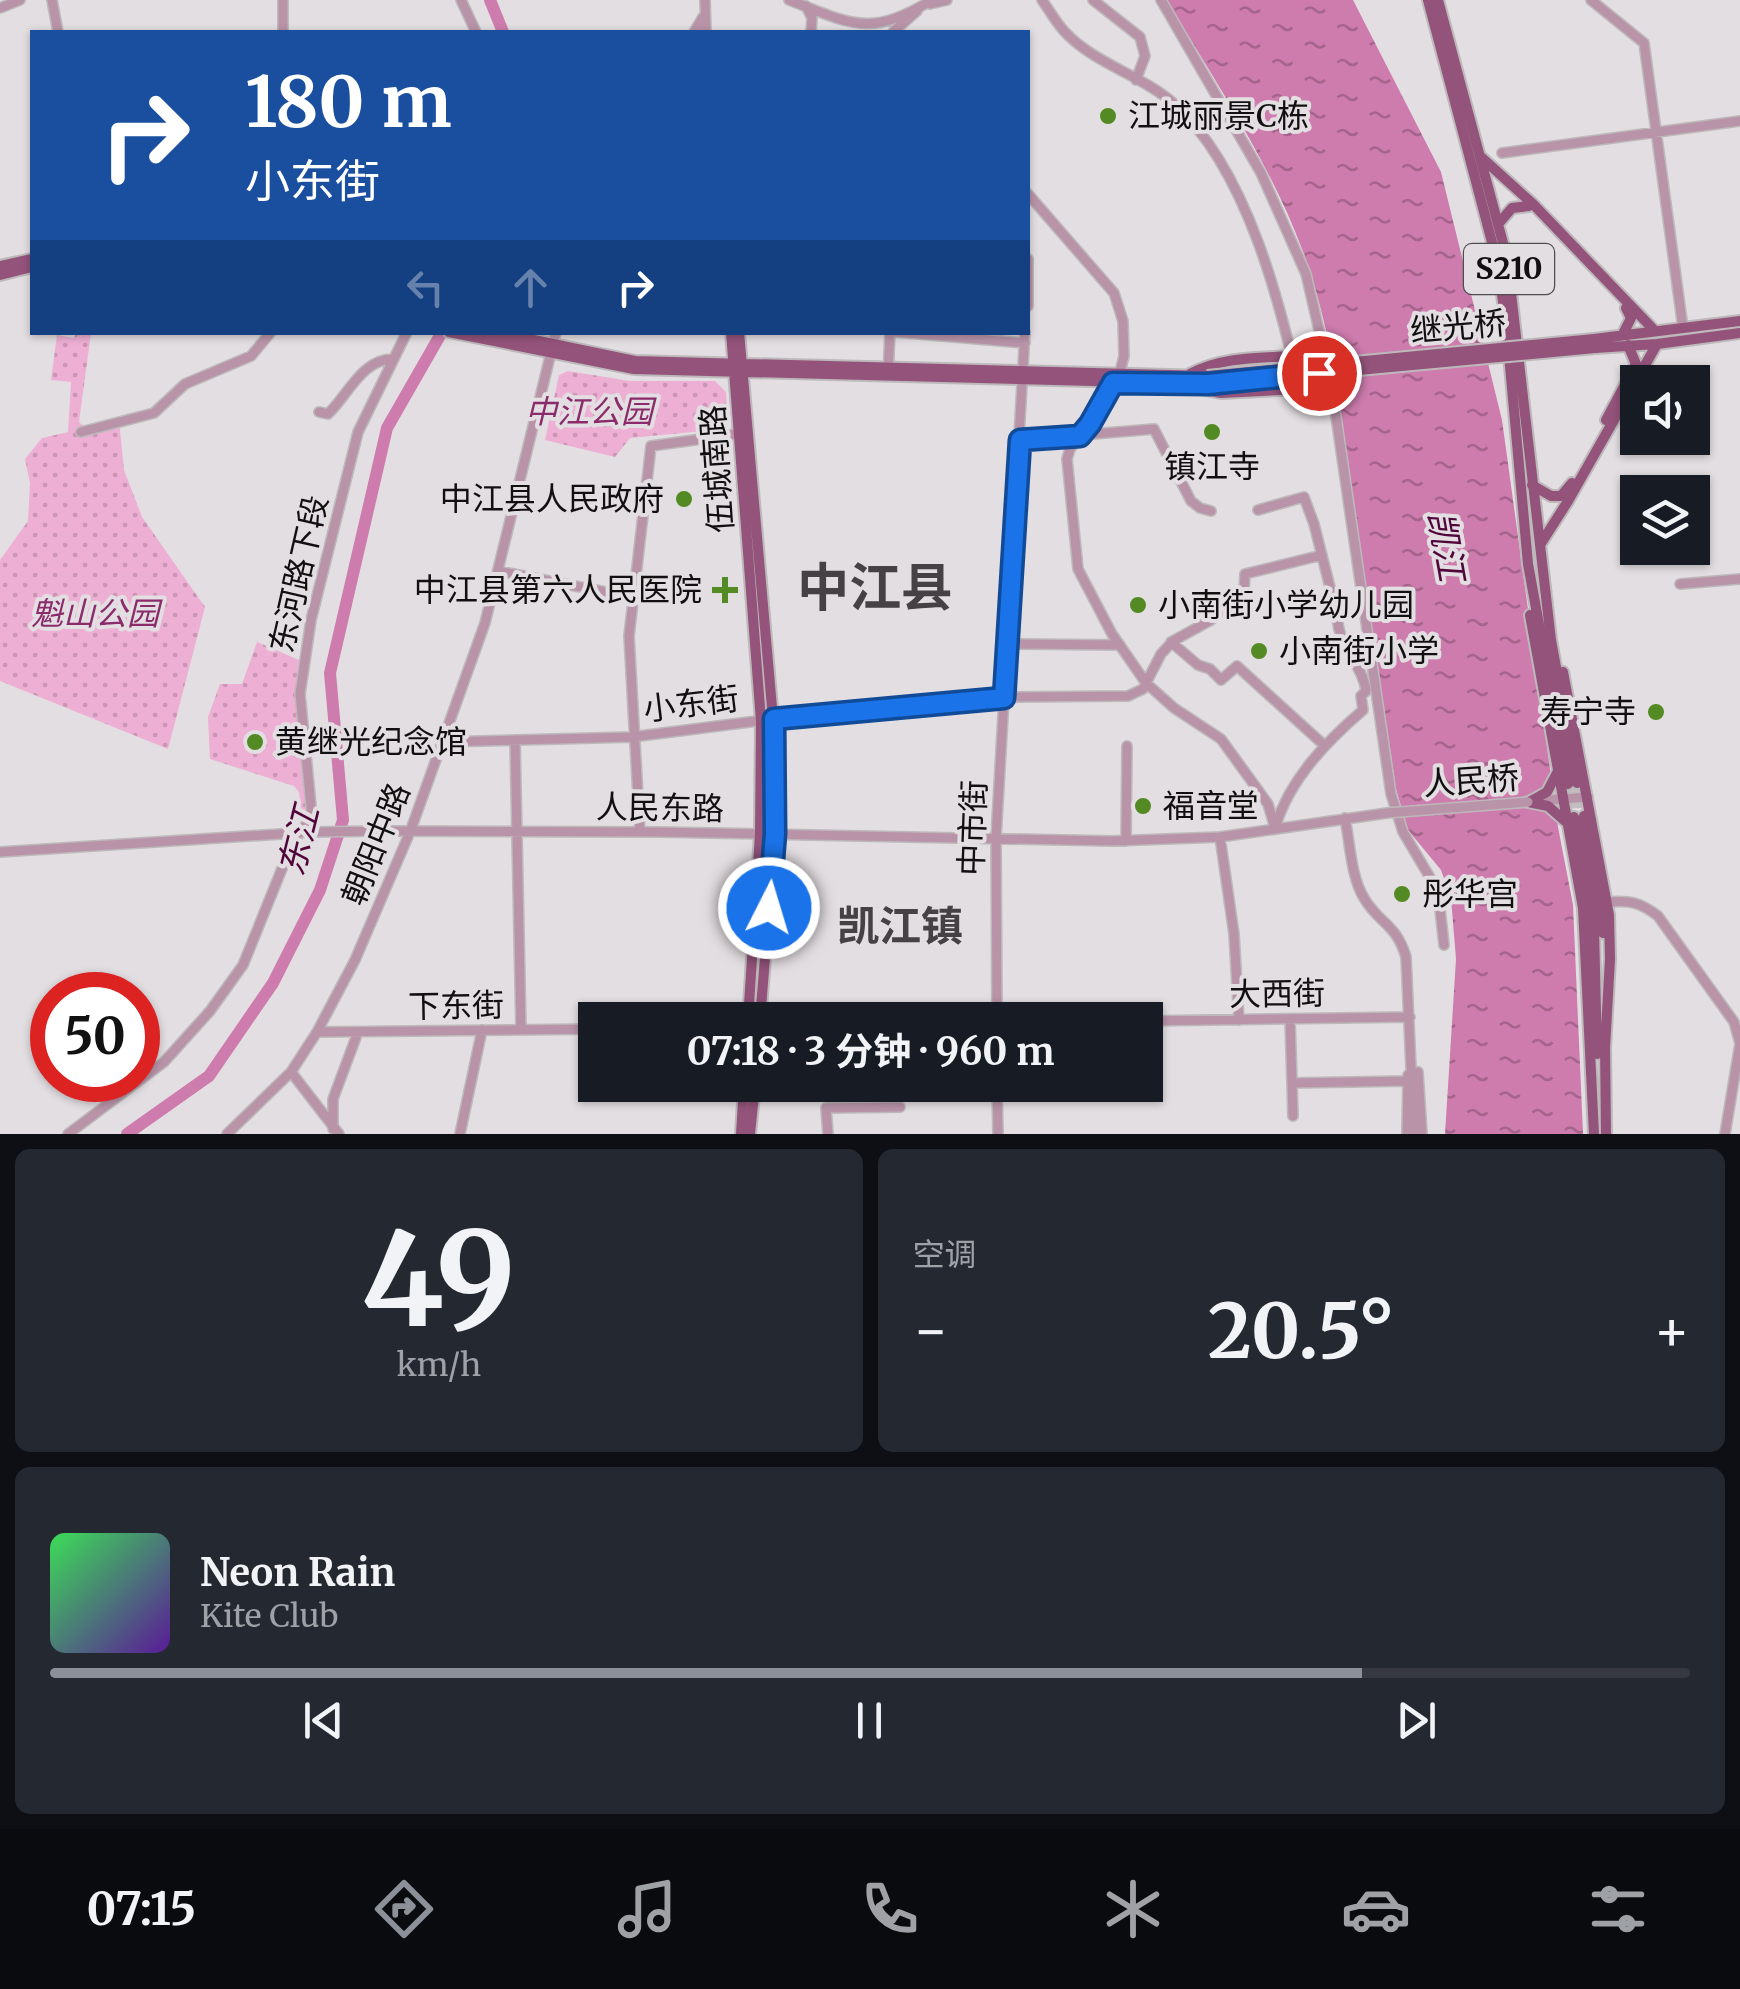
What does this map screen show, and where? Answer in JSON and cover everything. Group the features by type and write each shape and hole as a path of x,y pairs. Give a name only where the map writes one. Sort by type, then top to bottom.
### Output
{"main road":[{"name":"S210","path":"1428,0 1477,163 1499,224 1517,322 1541,563 1573,783 1528,564 1497,261 1477,163 1438,0"},
{"path":"1477,163 1529,206 1629,311 1631,318 1626,340 1636,364 1633,373 1568,490 1561,496 1551,496 1532,485"},
{"path":"1477,163 1533,204 1655,331"},
{"path":"1499,224 1508,211 1529,206"},
{"path":"0,266 30,259"},
{"path":"0,274 30,267"},
{"path":"1626,340 1655,331 1740,321"},
{"path":"1626,340 1658,344 1740,333"},
{"path":"460,335 483,341 553,342"},
{"path":"512,335 635,361 1185,381 1203,392 1221,393 1300,390"},
{"name":"伍城南路","path":"732,335 738,367 767,720"},
{"name":"伍城南路","path":"738,367 739,335"},
{"name":"继光桥","path":"1185,381 1626,340"},
{"path":"1539,546 1658,344"},
{"path":"1185,381 1208,364 1292,356"},
{"path":"1541,563 1607,902 1610,945 1605,1048"},
{"path":"1528,564 1530,614 1561,799 1572,819 1603,927 1606,1134"},
{"path":"749,1002 767,720"},
{"path":"761,1002 775,834 767,720"},
{"path":"1528,802 1543,796 1557,774"},
{"path":"1528,802 1548,806 1572,819"},
{"path":"1572,819 1594,928 1596,1134"},
{"path":"742,1134 743,1102"},
{"path":"750,1134 753,1102"}],"street":[{"path":"52,0 58,30"},
{"path":"283,0 283,30"},
{"path":"461,0 475,30"},
{"path":"789,0 844,22 878,28 927,3 948,0"},
{"path":"1042,0 1064,31 1085,49 1167,98 1192,120 1220,163 1256,233 1275,288 1303,405"},
{"path":"1093,0 1140,37 1145,56 1136,80"},
{"path":"1160,0 1261,173 1306,274 1331,382 1391,794 1403,832 1438,890 1444,945"},
{"path":"1591,0 1644,43 1682,328"},
{"path":"0,8 14,1"},
{"path":"704,1 706,30"},
{"path":"895,30 927,3"},
{"path":"806,6 812,18 811,30"},
{"path":"695,30 705,15"},
{"path":"1502,153 1740,121"},
{"path":"1030,196 1114,293 1123,321 1124,356 1115,379 1066,459 1074,550 1085,585 1146,682 1174,708 1221,739 1268,804 1275,828"},
{"path":"82,432 154,413 186,384 252,356 269,335"},
{"name":"东河路下段","path":"68,1134 164,1062 210,1011 243,965 298,833 308,825 313,804 300,694 311,620 358,432 405,335"},
{"path":"888,371 893,335"},
{"path":"959,335 1025,338"},
{"name":"中市街","path":"997,1002 996,838 1025,338"},
{"name":"朝阳中路","path":"226,1134 290,1072 317,1032 356,960 410,832 486,622 553,342"},
{"path":"320,412 328,414 368,367 382,359 393,359"},
{"path":"1020,440 1154,430 1191,500 1200,508 1211,510"},
{"path":"640,832 632,737 631,597 652,446 744,434"},
{"path":"1258,510 1304,497 1322,556 1337,629 1366,681 1366,691 1361,696 1363,710 1325,746 1285,797 1275,828"},
{"path":"1146,682 1171,642 1211,620 1244,592 1244,574 1322,556"},
{"path":"498,571 631,597"},
{"path":"1680,584 1740,579"},
{"path":"1171,642 1198,665 1210,668 1220,680 1237,666 1325,746"},
{"path":"1008,644 1120,645"},
{"name":"小东街","path":"443,742 632,737 1004,698 1106,699 1128,696 1146,682"},
{"path":"515,740 521,1030"},
{"path":"1126,841 1128,746"},
{"name":"人民桥","path":"1220,836 1387,813 1588,797"},
{"path":"1344,818 1360,892 1400,937 1406,957 1415,1134"},
{"name":"人民东路","path":"0,852 312,832 640,832 1126,841 1220,836"},
{"path":"1220,836 1234,934 1239,1020"},
{"path":"1607,902 1629,900 1658,916 1734,1022 1740,1044 1738,1073 1725,1134"},
{"path":"1410,1018 1408,1081 1415,1134"},
{"name":"大西街","path":"1163,1021 1410,1018"},
{"path":"1290,1019 1293,1116"},
{"name":"下东街","path":"317,1032 578,1029"},
{"path":"460,1134 482,1030"},
{"path":"336,1132 333,1099 358,1032"},
{"path":"290,1072 336,1132"},
{"path":"1292,1083 1408,1081"},
{"path":"998,1102 998,1134"},
{"path":"828,1134 826,1108 900,1107"}],"green space":[{"name":"魁山公园","path":"57,335 91,335 79,422 83,426 119,420 124,470 142,517 205,607 168,749 0,681 0,560 28,521 30,483 25,459 42,438 68,432 71,382 51,380"},
{"name":"中江公园","path":"568,371 630,381 715,381 726,392 728,420 714,430 630,438 615,457 545,440 559,375"},
{"name":"黄继光纪念馆","path":"257,642 299,660 296,682 309,811 301,809 299,792 294,786 210,759 208,717 220,684 242,684"}],"water":[{"name":"凯江","path":"1167,0 1353,0 1441,172 1502,420 1558,827 1573,905 1583,1134 1445,1134 1456,959 1451,898 1441,870 1408,830 1396,789 1322,313 1302,249 1274,184"}],"waterway":[{"name":"东江","path":"490,0 502,30"},
{"name":"东江","path":"127,1134 209,1076 273,983 320,890 343,820 330,673 387,428 440,335"}],"tunnel":[{"path":"1577,783 1584,816"},
{"path":"1568,784 1574,817"}],"place":[{"name":"江城丽景C栋","path":"1108,116"},
{"name":"镇江寺","path":"1212,432"},
{"name":"中江县人民政府","path":"684,499"},
{"name":"中江县第六人民医院","path":"725,590"},
{"name":"小南街小学幼儿园","path":"1138,605"},
{"name":"小南街小学","path":"1259,651"},
{"name":"寿宁寺","path":"1656,712"},
{"name":"黄继光纪念馆","path":"255,742"},
{"name":"福音堂","path":"1143,806"},
{"name":"彤华宫","path":"1402,894"}],"district":[{"name":"中江县","path":"875,588"},
{"name":"凯江镇","path":"900,926"}],"route":[{"path":"769,908 775,834 774,719 1004,698 1020,440 1080,436 1113,383 1208,384 1319,373"}]}
